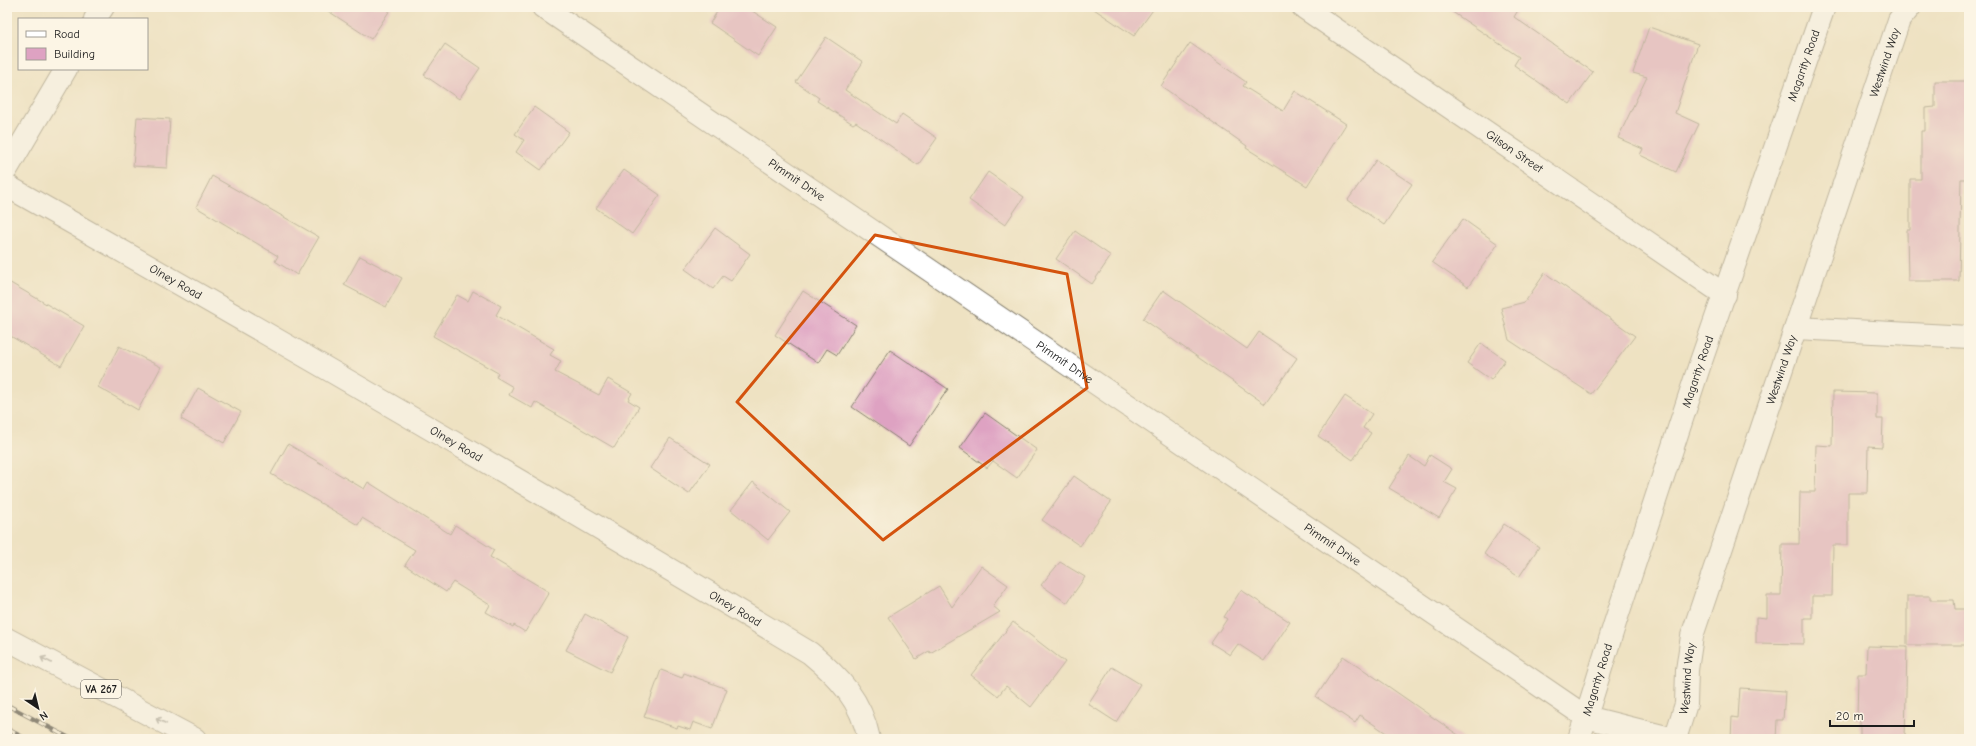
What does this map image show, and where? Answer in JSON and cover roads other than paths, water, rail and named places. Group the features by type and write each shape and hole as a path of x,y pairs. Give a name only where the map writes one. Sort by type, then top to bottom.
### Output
{"main road":[{"path":"96,18 103,7"},
{"name":"Pimmit Drive","path":"542,7 1586,717"},
{"name":"Gilson Street","path":"1304,7 1725,295"},
{"name":"Magarity Road","path":"1579,739 1622,601 1824,7"},
{"name":"Westwind Way","path":"1586,717 1674,739 1686,704 1687,670 1692,636 1900,20 1910,7"},
{"path":"7,169 65,70"},
{"name":"Olney Road","path":"7,186 341,375 544,493 810,653 835,673 853,698 866,727 869,739"},
{"path":"1796,328 1969,337"},
{"name":"VA 267","path":"7,639 195,739"}],"railway":[{"path":"7,705 71,739"},
{"path":"7,729 26,739"}]}
